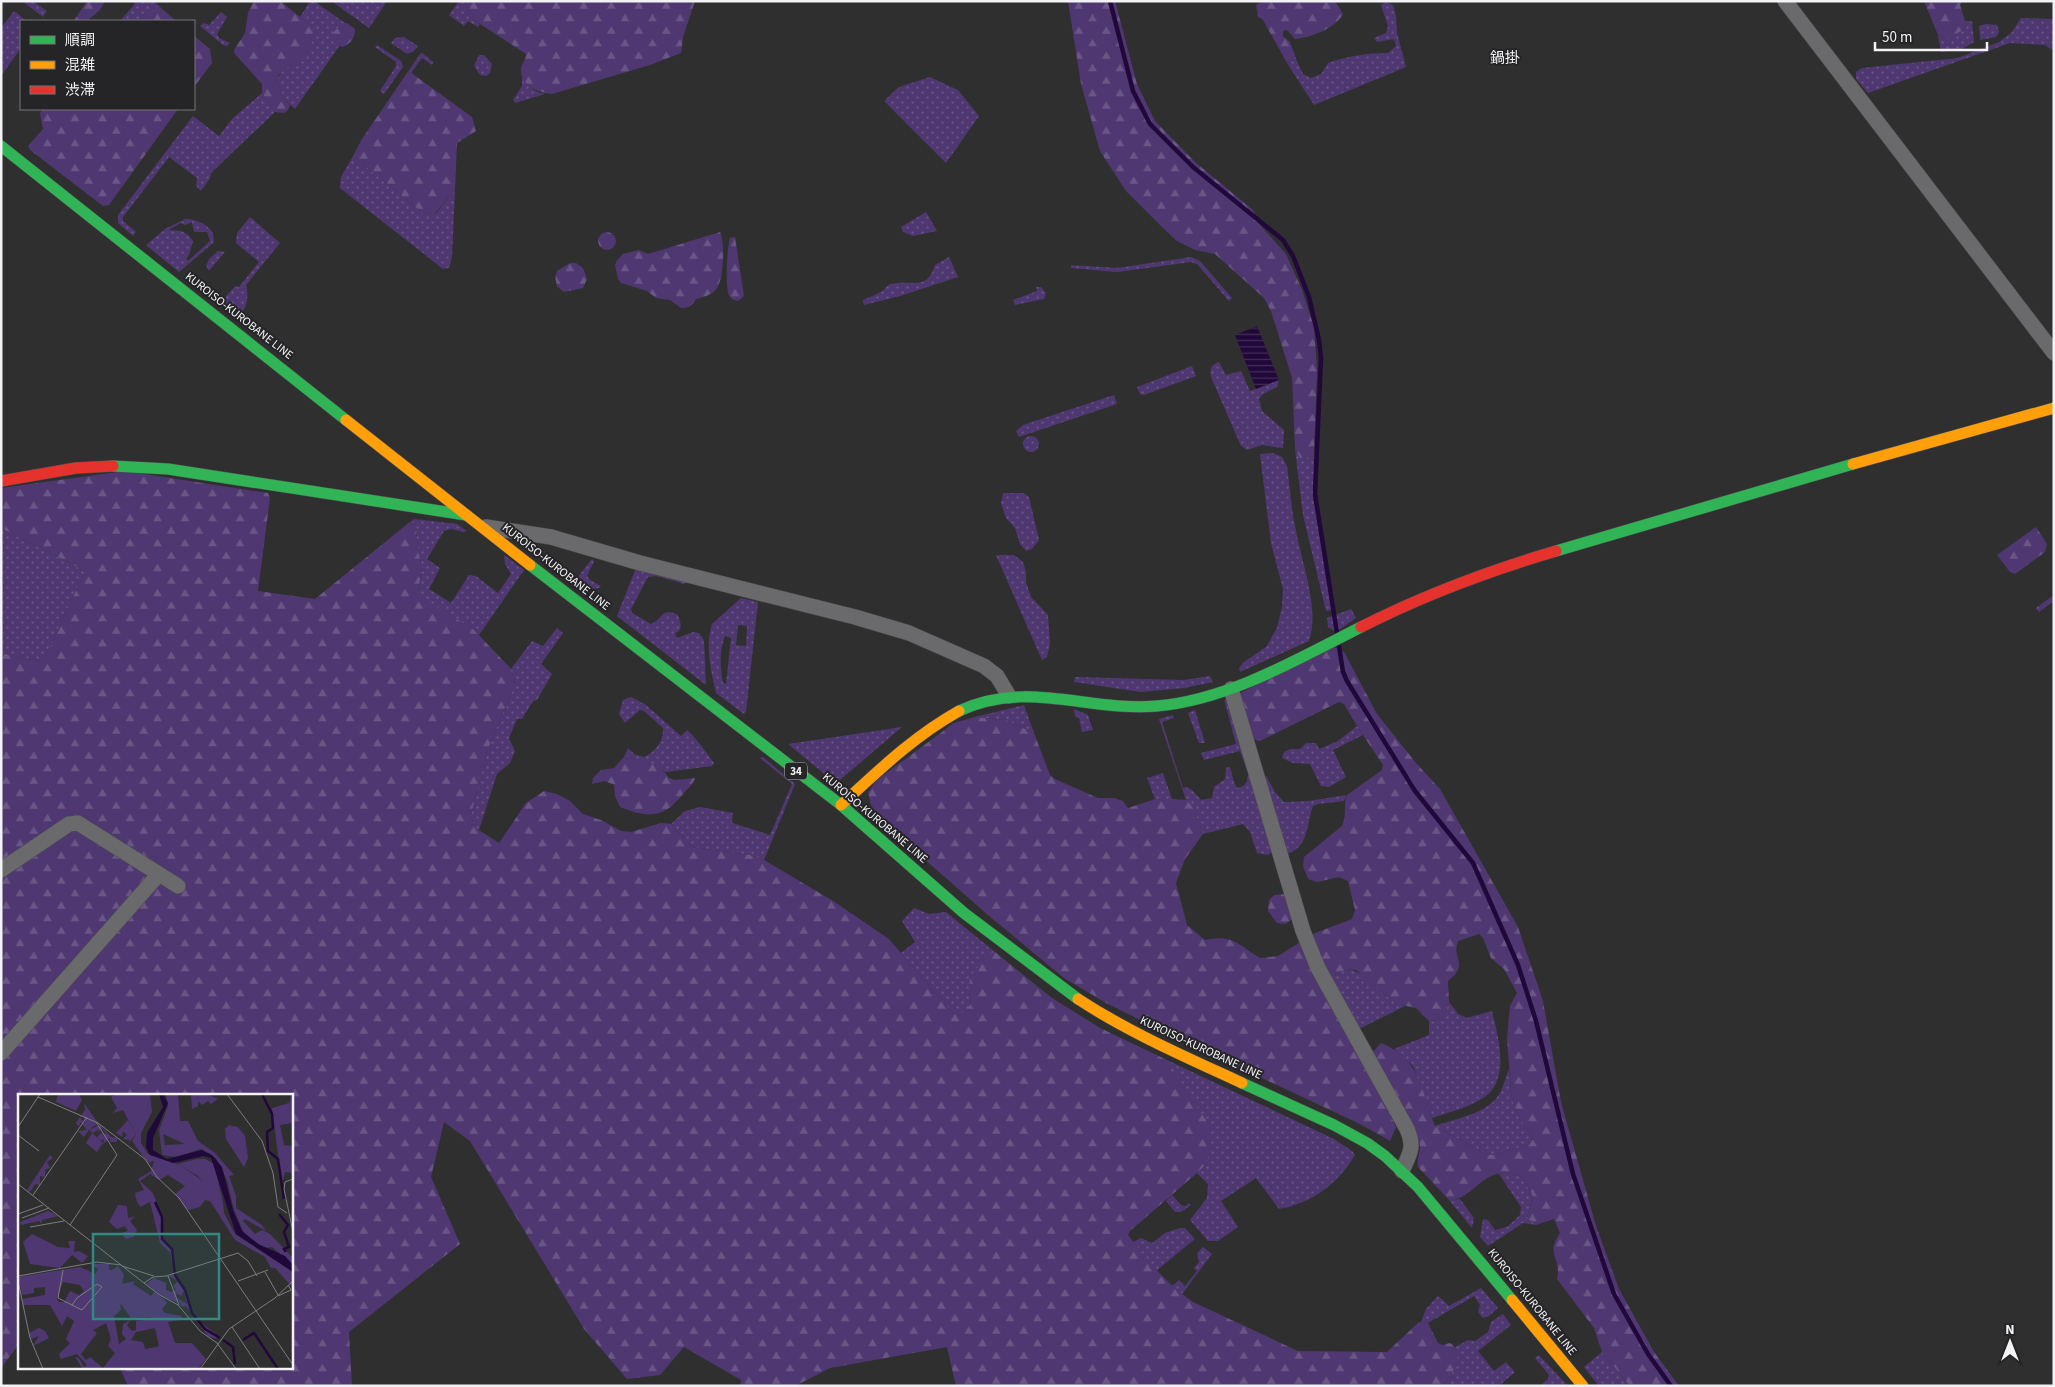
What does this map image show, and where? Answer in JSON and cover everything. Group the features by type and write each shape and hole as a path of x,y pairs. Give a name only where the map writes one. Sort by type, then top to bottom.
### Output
{"main road":[{"name":"KUROISO-KUROBANE LINE","path":"1,146 480,526 841,805 964,912 1061,988 1100,1014 1142,1036 1367,1143 1402,1171 1479,1259 1583,1386"},
{"path":"841,805 919,735 934,725 968,708 1009,696 1050,696 1098,704 1143,707 1170,705 1231,689 1323,648 1398,608 1458,582 1666,518 2054,408"},
{"path":"1,481 76,468 124,466 168,469 466,515"}],"street":[{"path":"1785,1 2054,353"},
{"path":"480,526 551,537 909,633 984,666 997,676 1009,696"},
{"path":"1231,689 1304,931 1318,968 1407,1129 1411,1140 1412,1150 1402,1171"},
{"path":"1,870 69,824 78,823 178,886"},
{"path":"1,1054 159,874"}],"green space":[{"path":"22,1 33,1 47,11 43,17"},
{"path":"87,1 105,1 100,10 88,20 75,19"},
{"path":"134,1 154,1 160,7 151,9 139,20 121,20 134,5"},
{"path":"254,1 280,1 313,27 316,35 301,58 282,72 276,80 285,100 290,105 284,113 275,112 262,93 262,84 234,53 245,33 248,13"},
{"path":"310,1 314,1 352,28 295,109 285,100 276,80 313,27 300,17"},
{"path":"336,1 387,1 369,28 334,3"},
{"path":"459,1 464,1 471,18 480,24 478,27 468,21 464,26 449,15"},
{"path":"464,1 695,1 683,37 681,53 650,65 552,94 531,88 527,84 521,69 526,54 471,18"},
{"path":"1068,1 1115,1 1137,84 1155,121 1195,162 1253,210 1260,225 1286,254 1302,290 1314,327 1317,370 1314,452 1310,457 1300,458 1295,449 1292,378 1271,311 1264,298 1215,254 1195,250 1177,241 1126,191 1100,151 1081,84"},
{"path":"1263,1 1335,1 1343,14 1329,28 1308,37 1295,39 1287,30 1283,31 1283,36 1290,42 1296,59 1287,63 1263,20 1258,16 1256,5"},
{"path":"1924,1 1963,1 1960,5 1965,21 1964,30 1945,39 1938,35"},
{"path":"1386,2 1393,5 1397,33 1406,67 1314,105 1287,63 1296,59 1303,74 1311,78 1321,74 1328,63 1358,55 1388,53 1396,46 1394,39 1377,42 1374,38 1386,33 1388,26 1381,5"},
{"path":"160,7 175,20 139,20 151,9"},
{"path":"14,11 26,20 20,20 20,49 1,76 1,28"},
{"path":"221,12 227,17 217,34 219,38 230,43 227,46 223,45 200,26 204,23 209,25"},
{"path":"2021,18 2054,19 2054,51 2045,45 2010,43 1868,93 1856,79 1856,72 1862,68 1958,58 1999,42 2012,32"},
{"path":"1965,21 1972,21 1974,42 1960,50 1941,52 1938,35 1945,39 1964,30"},
{"path":"342,23 347,23 355,29 352,40 343,47 335,45 333,42 333,33"},
{"path":"1986,24 1997,25 1999,32 1996,37 1980,40 1979,26"},
{"path":"195,37 210,49 212,63 195,86"},
{"path":"404,37 418,46 414,51 407,54 391,43 395,38"},
{"path":"377,45 401,61 403,67 384,94 380,91 396,66 396,62 375,47"},
{"path":"422,53 433,62 432,65 422,58 411,73 407,73 420,54"},
{"path":"479,55 484,55 492,64 490,73 486,76 480,75 474,66"},
{"path":"410,72 472,117 476,131 457,143 455,190 435,213 424,214 353,156 362,139 407,73"},
{"path":"522,77 532,88 545,94 515,103 513,100 522,86"},
{"path":"930,77 958,90 979,116 946,163 884,101 899,87"},
{"path":"262,93 275,112 211,173 210,178 201,191 196,186 197,178 169,157 123,217 123,221 136,232 133,236 118,223 118,215 193,116 219,136 232,119"},
{"path":"42,110 177,110 109,205 103,206 30,150 28,146 43,129 40,113"},
{"path":"353,156 424,214 436,213 455,190 452,257 449,268 443,269 340,188 341,177"},
{"path":"926,212 937,231 913,236 903,232 901,227"},
{"path":"250,217 280,243 246,285 247,301 240,316 222,301 235,286 239,287 259,262 236,243 237,233"},
{"path":"185,219 190,219 206,225 210,229 213,233 213,243 179,272 146,245 165,229","holes":["192,222 194,232 207,232 210,241 188,261 186,258 189,255 193,241 185,233 169,230 181,223 185,225"]},
{"path":"607,232 613,235 616,241 613,247 607,250 601,247 598,241 601,235"},
{"path":"720,232 723,244 723,260 717,288 713,292 696,299 688,307 681,308 670,300 656,298 647,291 621,283 618,279 615,265 623,254 639,250 648,254"},
{"path":"735,237 744,296 738,301 730,296 727,284 729,243 730,238"},
{"path":"218,251 225,252 209,271 206,265 210,258"},
{"path":"949,257 958,277 900,296 864,305 863,300 890,285 923,282 928,279 935,265"},
{"path":"1191,257 1200,261 1232,298 1229,301 1197,264 1191,262 1117,272 1071,268 1071,265 1117,268"},
{"path":"570,263 576,263 583,268 587,279 583,288 564,292 557,286 555,277 557,271"},
{"path":"1036,287 1041,287 1046,293 1044,299 1015,305 1013,300 1037,291"},
{"path":"1219,362 1226,375 1241,371 1250,391 1279,380 1277,387 1263,394 1259,399 1262,411 1284,430 1283,448 1262,445 1247,450 1241,446 1211,377 1211,368"},
{"path":"1192,366 1196,376 1144,395 1140,394 1137,387"},
{"path":"1114,395 1117,404 1019,437 1016,431 1023,425"},
{"path":"1031,436 1039,444 1031,452 1023,444"},
{"path":"1295,449 1300,458 1310,457 1314,452 1313,497 1332,610 1326,611 1303,515"},
{"path":"1273,453 1282,457 1287,466 1294,523 1309,586 1312,628 1309,641 1240,672 1239,668 1244,662 1266,647 1277,628 1282,607 1283,589 1271,543 1260,454"},
{"path":"125,471 268,493 270,498 258,591 315,599 411,521 416,526 418,551 422,567 418,592 421,597 473,629 513,671 515,683 487,751 471,815 474,827 499,843 526,803 544,791 557,794 570,801 583,814 601,820 621,831 631,832 661,823 671,824 692,847 750,855 764,860 833,901 889,939 950,1010 959,1016 971,1004 970,977 987,955 995,952 1052,998 1100,1028 1167,1060 1209,1125 1212,1138 1207,1163 1130,1231 1128,1235 1166,1280 1193,1302 1298,1351 1387,1352 1419,1322 1428,1323 1438,1343 1442,1345 1450,1343 1455,1348 1458,1358 1454,1370 1443,1386 956,1386 947,1347 830,1368 795,1386 740,1386 741,1380 684,1347 660,1375 627,1379 584,1329 470,1141 444,1122 431,1177 460,1244 349,1332 352,1386 128,1386 121,1370 292,1370 292,1094 18,1094 18,1345 1,1368 1,653 43,662 85,571 1,528 1,488"},
{"path":"1003,493 1023,493 1029,497 1039,540 1032,549 1026,551 1020,544 1015,528 1006,518 1001,503"},
{"path":"414,519 457,524 467,531 451,529 444,531 427,559 440,568 429,589 451,603 469,575 476,576 498,593 511,574 505,564 504,555 524,570 479,635 473,629 421,598 418,593 422,567 418,551 416,526 411,521"},
{"path":"2036,527 2047,544 2045,552 2015,574 2010,572 1997,555"},
{"path":"1,528 85,571 43,662 1,653"},
{"path":"996,555 1014,555 1023,562 1026,582 1031,597 1048,615 1050,644 1047,657 1042,660"},
{"path":"592,559 594,561 587,576 590,580 601,586 591,589 587,594 573,583"},
{"path":"636,568 687,581 685,584 656,576 648,577 631,609 632,613 651,624 668,612 678,615 681,626 675,634 677,638 693,632 699,633 704,640 706,685 617,616"},
{"path":"2054,595 2054,601 2039,612 2036,608"},
{"path":"741,598 758,602 746,712 744,714 716,693 709,650 712,624","holes":["738,625 747,626 746,646 736,645","725,636 731,638 726,684 723,683 721,665 721,653"]},
{"path":"1351,609 1356,618 1336,632 1328,627 1327,618"},
{"path":"557,628 563,633 541,664 552,674 537,700 533,701 522,719 517,719 509,738 515,751 510,763 497,774 479,830 474,827 471,815 487,751 515,683 511,669 532,641 543,646"},
{"path":"1334,647 1344,652 1377,714 1416,763 1440,789 1518,927 1543,1001 1561,1102 1596,1226 1619,1289 1654,1352 1679,1386 1630,1386 1602,1352 1594,1328 1557,1279 1558,1272 1554,1247 1560,1233 1554,1219 1536,1225 1527,1218 1533,1196 1521,1176 1506,1173 1491,1176 1468,1193 1449,1200 1418,1167 1420,1147 1414,1127 1372,1053 1381,1043 1405,1058 1412,1067 1418,1077 1435,1126 1491,1155 1529,1145 1533,1139 1512,1100 1507,1039 1510,1006 1517,993 1504,969 1491,958 1483,938 1479,934 1458,941 1456,947 1459,961 1458,970 1448,981 1449,1002 1445,1014 1436,1020 1429,1021 1416,1008 1396,1004 1356,970 1347,969 1327,979 1396,1127 1390,1141 1362,1125 1106,1003 1064,978 988,915 873,814 868,792 877,780 954,723 975,717 1006,720 1034,733 1050,775 1055,779 1098,798 1114,798 1123,801 1128,808 1155,799 1188,802 1193,807 1203,834 1185,859 1176,883 1187,925 1205,940 1222,938 1229,940 1260,958 1278,956 1315,933 1352,919 1355,910 1348,881 1339,877 1317,882 1308,879 1303,866 1304,857 1342,826 1347,795 1382,770 1383,765 1344,704 1339,702 1260,741 1250,738 1236,695"},
{"path":"1210,676 1213,682 1184,688 1141,692 1074,682 1075,677 1184,680"},
{"path":"631,697 646,705 681,736 687,730 714,763 712,766 666,772 646,762 624,757 628,748 634,754 644,757 648,755 658,746 663,733 663,728 644,711 640,710 625,723 619,714 623,700"},
{"path":"1224,699 1230,703 1249,767 1246,768 1240,751 1204,760 1201,753 1236,744"},
{"path":"1024,705 1034,733 1006,720 975,717"},
{"path":"1074,709 1088,715 1093,730 1082,732 1079,718 1075,716"},
{"path":"1195,710 1205,743 1199,743 1188,713"},
{"path":"1173,715 1174,718 1162,722 1183,788 1186,787 1192,790 1201,800 1212,798 1214,787 1225,779 1226,768 1230,767 1237,788 1245,784 1250,774 1272,852 1268,855 1257,853 1250,832 1243,824 1203,834 1193,807 1188,803 1155,799 1147,778 1163,773 1172,799 1186,800 1159,719"},
{"path":"1357,726 1363,735 1333,750 1346,777 1329,787 1321,786 1310,764 1293,763 1282,758 1284,752 1290,749 1300,749 1306,743 1316,743 1319,749 1338,741"},
{"path":"902,727 840,780 832,780 788,744"},
{"path":"624,757 655,765 669,778 675,780 695,778 692,785 676,802 662,812 647,814 630,811 620,807 615,796 614,785 605,781 592,784 593,778 601,770 614,768"},
{"path":"763,757 795,784 764,860 750,855 692,847 671,824 685,811 700,807 733,813 732,823 770,835 792,784 760,758"},
{"path":"1263,776 1266,776 1275,792 1284,802 1308,801 1347,795 1344,801 1313,806 1303,841 1294,851 1287,854"},
{"path":"1283,894 1288,896 1294,918 1285,924 1277,923 1268,911 1269,900 1274,895"},
{"path":"914,908 929,914 946,912 995,952 969,990 971,1005 959,1016 950,1010 901,953 915,942 902,921"},
{"path":"1347,969 1363,975 1389,999 1405,1006 1359,1029 1327,979"},
{"path":"1449,1002 1458,1014 1467,1018 1492,1011 1499,1044 1500,1067 1498,1078 1486,1096 1467,1106 1432,1118 1413,1066 1394,1049 1429,1035 1429,1021 1436,1020 1445,1014"},
{"path":"1167,1060 1334,1139 1355,1155 1341,1175 1323,1191 1302,1202 1279,1209 1256,1178 1221,1201 1238,1227 1218,1241 1208,1241 1190,1220 1207,1198 1208,1184 1197,1173 1207,1163"},
{"path":"1509,1069 1512,1100 1533,1139 1529,1145 1491,1155 1435,1126 1472,1114 1489,1105 1501,1091"},
{"path":"1507,1173 1521,1176 1533,1196 1527,1217 1536,1225 1523,1223 1488,1246 1480,1237 1483,1219 1488,1220 1495,1230 1507,1227 1520,1215 1521,1207 1499,1174"},
{"path":"1172,1195 1181,1205 1186,1206 1189,1203 1191,1205 1181,1212 1175,1212 1166,1201"},
{"path":"1460,1199 1474,1218 1472,1228 1449,1200"},
{"path":"1185,1228 1195,1239 1156,1271 1133,1242 1141,1238 1152,1243 1165,1233"},
{"path":"1203,1247 1212,1254 1182,1294 1172,1286 1179,1280 1185,1286 1197,1271 1194,1268 1199,1262 1197,1253"},
{"path":"1481,1288 1498,1308 1489,1316 1483,1318 1478,1312 1480,1305 1474,1296 1428,1323 1421,1322 1426,1309 1438,1296 1449,1306"},
{"path":"1503,1314 1511,1325 1478,1351 1494,1371 1506,1362 1515,1372 1499,1386 1443,1386 1453,1372 1456,1363 1455,1347 1468,1340 1475,1341 1488,1332 1491,1322"},
{"path":"1602,1352 1630,1386 1599,1386 1584,1367"},
{"path":"1539,1355 1568,1386 1540,1386 1548,1379 1549,1375 1535,1358"}],"shaded area":[{"path":"1257,326 1279,380 1256,389 1235,335"}],"waterway":[{"path":"1110,1 1133,91 1150,124 1193,167 1283,240 1293,256 1309,297 1319,340 1321,358 1315,494 1337,633"},
{"path":"1339,646 1343,672 1347,681 1415,791 1473,863 1518,965 1536,1021 1573,1174 1614,1294 1648,1354 1671,1386"}],"traffic: fast":[{"path":"1,146 346,420"},
{"path":"1556,551 1853,464"},
{"path":"113,466 168,469 466,515"},
{"path":"530,565 841,805 964,913 1078,999"},
{"path":"959,711 984,702 1033,697 1131,707 1184,702 1210,696 1262,676 1361,627"},
{"path":"1242,1083 1334,1125 1367,1143 1385,1156 1418,1187 1512,1300"}],"traffic: slow":[{"path":"1853,464 2054,408"},
{"path":"346,420 530,565"},
{"path":"841,805 927,731 959,711"},
{"path":"1078,999 1138,1034 1242,1083"},
{"path":"1512,1300 1583,1386"}],"traffic: jam":[{"path":"1,481 76,468 113,466"},
{"path":"1361,627 1408,604 1457,584 1556,551"}],"district":[{"name":"鍋掛","path":"1505,58"}]}
